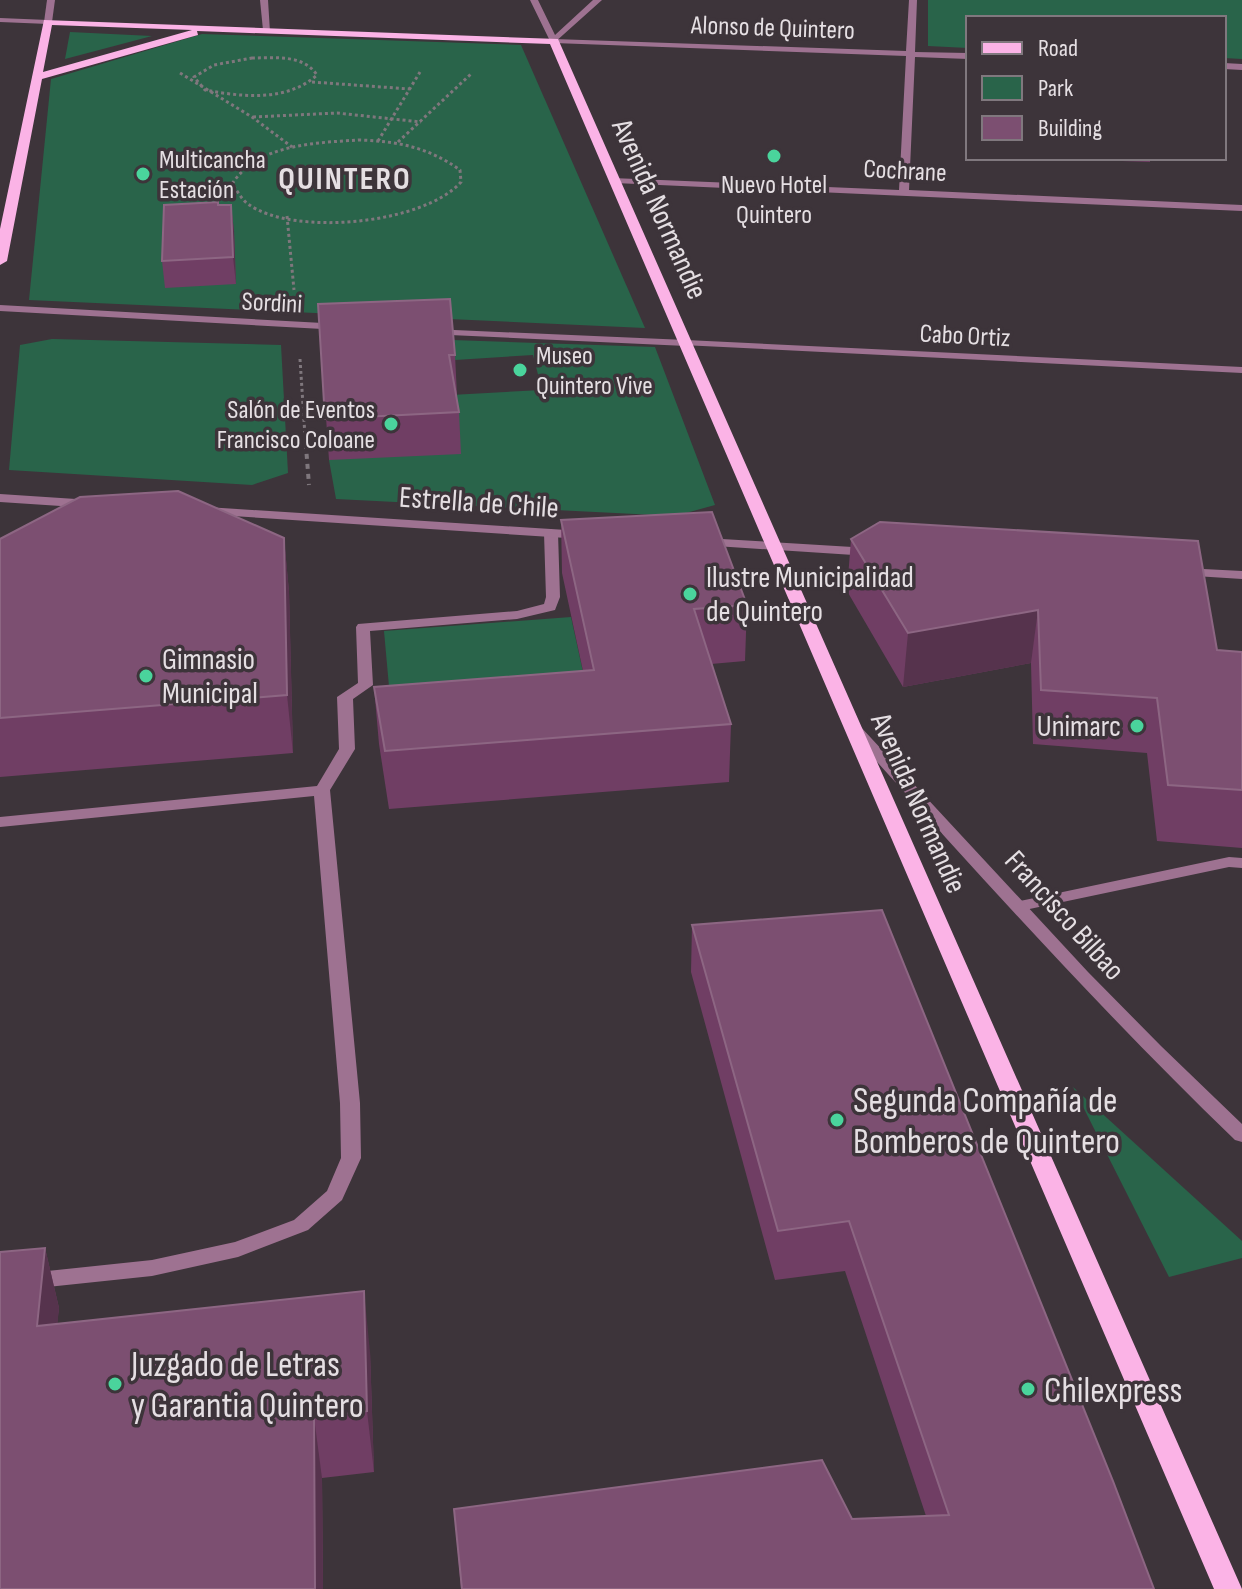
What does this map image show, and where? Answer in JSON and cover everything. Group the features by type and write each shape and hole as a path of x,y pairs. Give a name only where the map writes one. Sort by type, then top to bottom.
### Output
{"main road":[{"name":"Alonso de Quintero","path":"48,22 554,41"},
{"path":"0,261 48,22"},
{"path":"37,77 210,28"},
{"name":"Avenida Normandie","path":"554,41 1229,1589"}],"street":[{"path":"48,22 51,0"},
{"path":"264,0 267,30"},
{"path":"534,0 554,41 598,0"},
{"path":"904,192 913,0"},
{"name":"Alonso de Quintero","path":"0,20 48,22"},
{"name":"Alonso de Quintero","path":"554,41 966,56"},
{"name":"Cochrane","path":"615,180 1242,208"},
{"name":"Sordini","path":"0,308 360,328"},
{"path":"422,331 686,343"},
{"name":"Cabo Ortiz","path":"686,343 1242,370"},
{"path":"0,498 99,504"},
{"name":"Estrella de Chile","path":"190,510 598,536"},
{"path":"0,1284 152,1268 238,1249 301,1225 335,1195 351,1158 350,1103 322,790 347,749 345,697 366,685 363,627 517,615 550,607 553,597 551,533"},
{"path":"693,542 887,554"},
{"path":"1165,571 1242,575"},
{"name":"Francisco Bilbao","path":"853,726 1154,1051 1242,1135"},
{"path":"0,822 322,790"},
{"path":"1020,906 1229,862 1242,863"}],"path":[{"path":"378,141 442,37"},
{"path":"397,143 508,39"},
{"path":"143,48 252,117 292,147"},
{"path":"312,82 317,71 307,64 281,58 252,58 204,68 194,77 205,90 240,96 267,95 312,82 410,89"},
{"path":"252,117 333,112 421,122"},
{"path":"378,141 429,149 447,157 460,170 461,182 449,196 420,209 384,217 311,220 246,203 232,184 240,170 260,157 292,147 328,142 378,141"},
{"path":"287,216 312,518"}],"green space":[{"path":"928,0 1242,0 1242,59 1226,58 1226,16 966,16 966,48 928,46"},
{"path":"70,32 152,36 65,59"},
{"path":"202,34 521,45 645,328 29,300 51,79"},
{"path":"52,339 281,345 288,473 252,485 9,470 20,345"},
{"path":"452,340 655,347 715,505 675,516 336,499 329,460 451,395 542,390 533,355 455,360"},
{"path":"571,617 595,727 394,742 384,631"},
{"path":"1073,1087 1242,1241 1242,1258 1169,1277"}],"building":[{"path":"218,202 218,205 231,205 233,257 162,261 164,205"},
{"path":"450,299 455,355 449,355 459,412 325,419 318,304"},
{"name":"Gimnasio Municipal","path":"178,491 284,538 287,695 0,718 0,539 80,497"},
{"path":"712,512 747,605 694,609 731,724 385,751 374,687 594,670 561,520"},
{"path":"880,522 1198,541 1217,650 1242,652 1242,790 1168,785 1157,698 1041,690 1038,610 908,633 851,539"},
{"path":"882,910 1154,1589 462,1589 454,1509 822,1460 852,1519 949,1515 849,1221 778,1231 692,925"},
{"path":"45,1248 37,1326 364,1291 367,1411 314,1417 315,1589 0,1589 0,1252"}],"place":[{"name":"Nuevo Hotel Quintero","path":"774,156"},
{"name":"Multicancha Estación","path":"143,174"},
{"name":"Museo Quintero Vive","path":"520,370"},
{"name":"Salón de Eventos Francisco Coloane","path":"391,424"},
{"name":"Ilustre Municipalidad de Quintero","path":"690,594"},
{"name":"Gimnasio Municipal","path":"146,676"},
{"name":"Unimarc","path":"1137,726"},
{"name":"Segunda Compañía de Bomberos de Quintero","path":"837,1120"},
{"name":"Juzgado de Letras y Garantia Quintero","path":"115,1384"},
{"name":"Chilexpress","path":"1028,1389"}],"district":[{"name":"QUINTERO","path":"345,178"}]}
